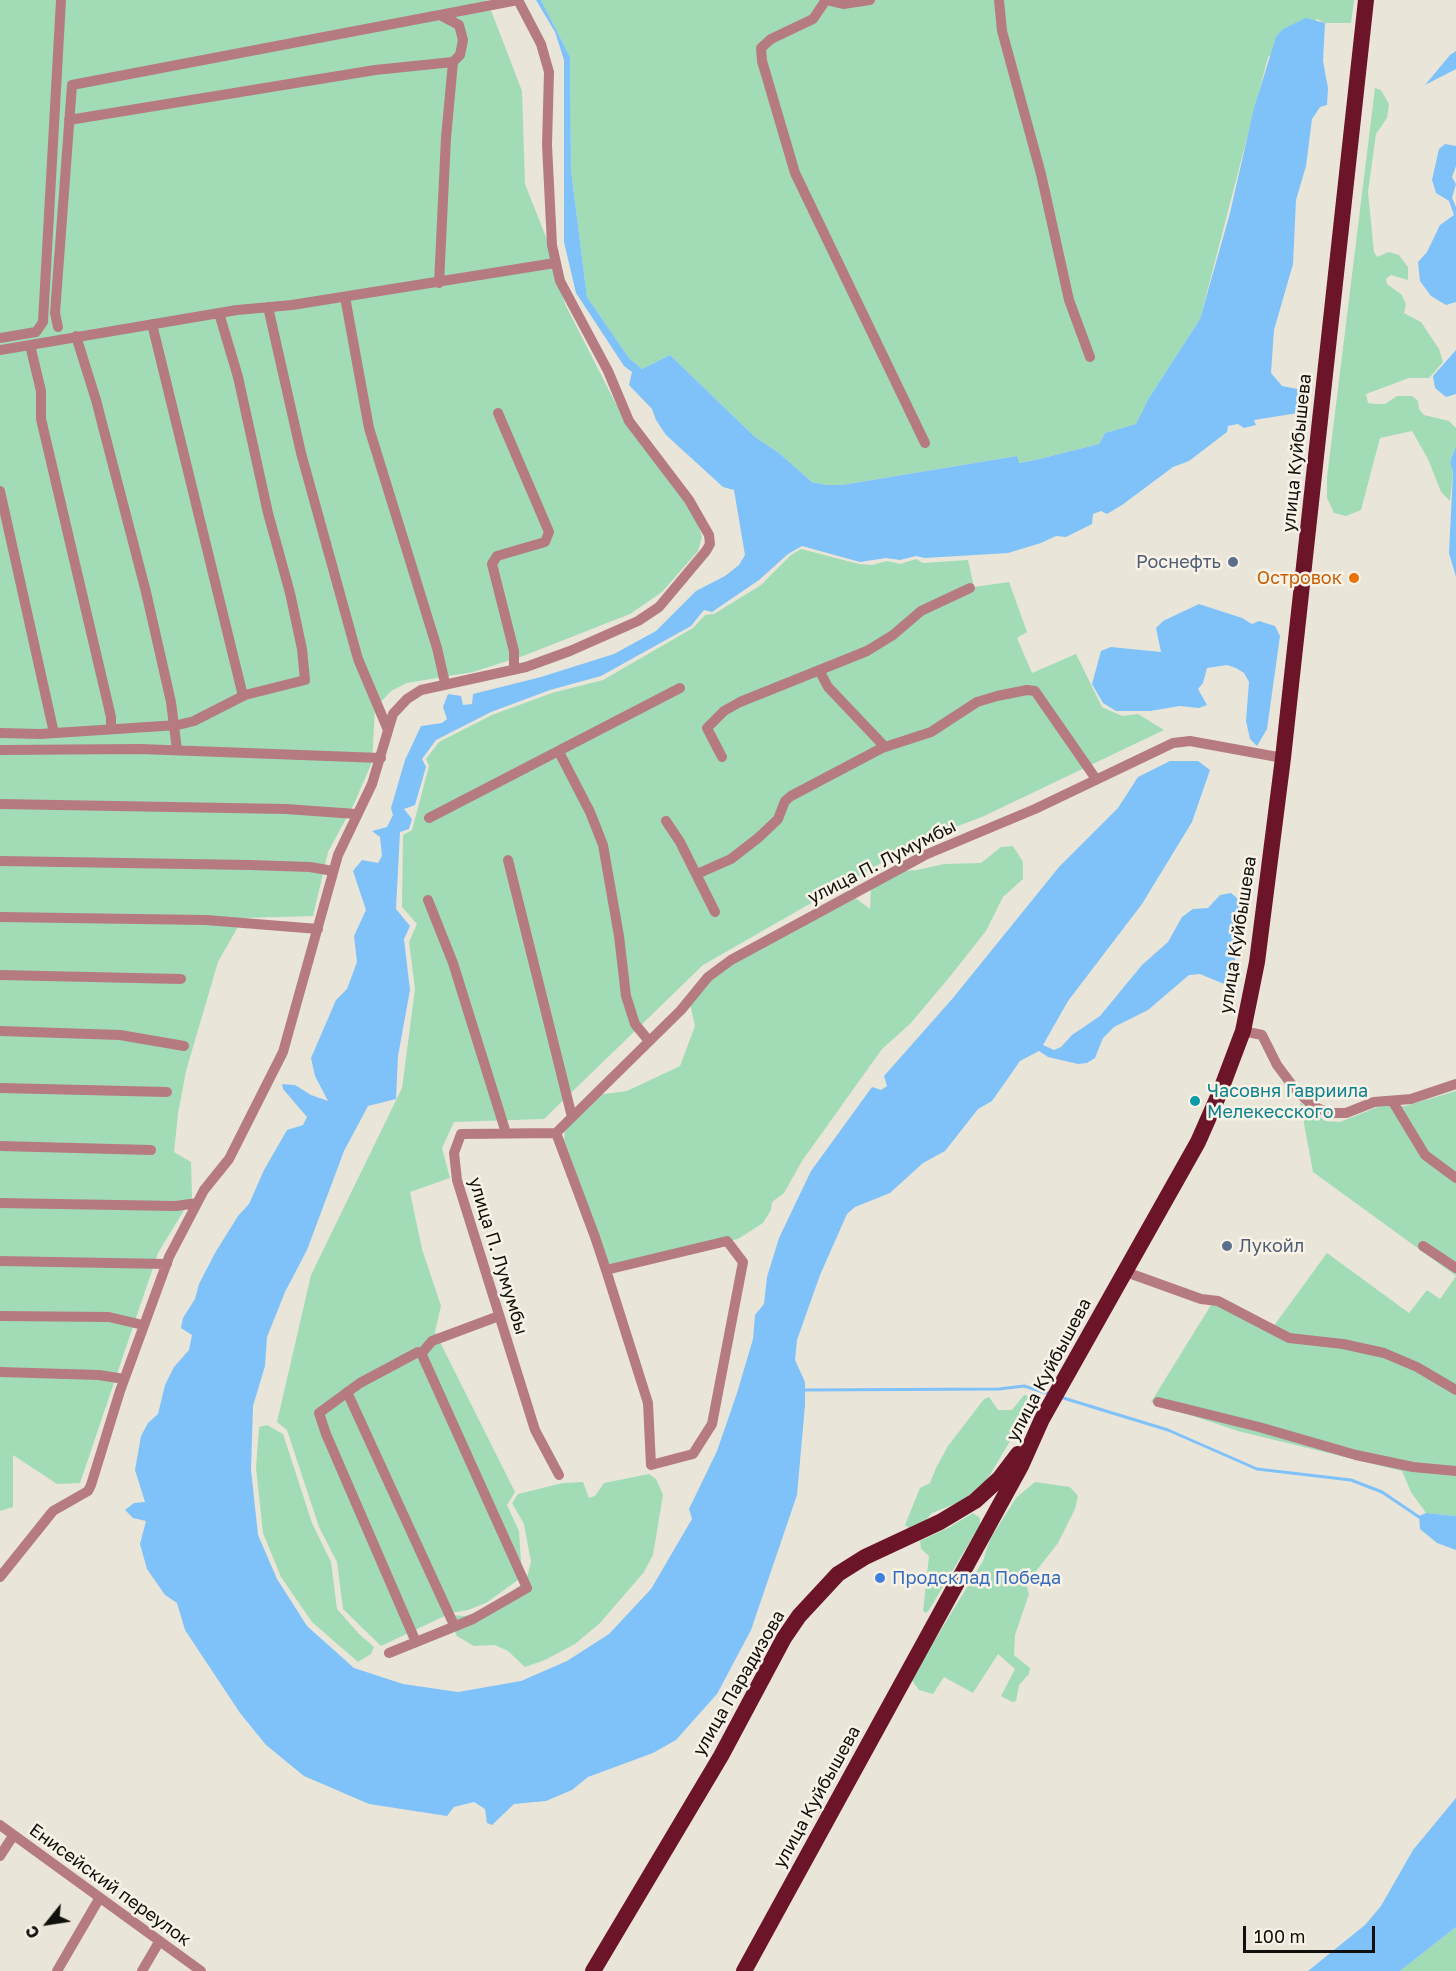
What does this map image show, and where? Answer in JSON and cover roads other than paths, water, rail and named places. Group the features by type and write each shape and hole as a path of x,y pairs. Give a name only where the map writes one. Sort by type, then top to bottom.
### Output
{"highway":[{"name":"улица Куйбышева","path":"744,1971 1021,1466 1039,1424 1198,1142 1243,1031 1257,962 1282,758 1366,0"},
{"name":"улица Парадизова","path":"593,1971 721,1756 784,1638 807,1607 838,1574 865,1557 940,1522 975,1501 999,1479 1039,1424"}],"street":[{"path":"0,338 36,332 44,322 61,0"},
{"path":"0,1577 53,1511 88,1491 142,1325 166,1264 197,1203 229,1159 283,1052 338,855 372,784 393,714 407,699 421,690 514,670 570,651 651,614 710,544 709,535 689,500 629,421 603,362 567,299 555,263 547,145 549,72 541,44 518,0 74,84 69,97 55,313 58,327"},
{"path":"870,0 843,4 826,0 813,19 778,36 762,48 762,61 795,173 925,443"},
{"path":"999,0 1002,31 1041,174 1069,300 1090,357"},
{"path":"439,282 444,170 453,62 463,46 459,25 441,15"},
{"path":"69,120 375,70 453,62"},
{"path":"0,350 219,313 345,297 555,263"},
{"path":"345,297 369,428 437,648 445,683"},
{"path":"268,307 301,453 358,659 388,730"},
{"path":"0,733 54,733 173,726 194,721 243,696 305,680 306,670 238,377 219,313"},
{"path":"152,324 243,696"},
{"path":"76,336 96,400 146,592 171,702 177,750"},
{"path":"30,345 41,391 41,419 111,717 111,728"},
{"path":"498,413 549,532 545,542 497,556 492,564 514,651 514,670"},
{"path":"0,491 54,733"},
{"path":"722,757 708,734 708,724 740,702 867,651 893,635 921,611 970,588"},
{"path":"819,670 828,687 885,747"},
{"path":"429,818 680,688"},
{"path":"697,874 731,859 758,838 778,819 785,801 791,796 885,747 931,732 977,702 1028,690 1035,691 1096,779"},
{"name":"улица П. Лумумбы","path":"559,1474 535,1430 457,1180 454,1153 461,1134 556,1133 681,1010 708,977 731,960 925,855 1035,809 1173,743 1190,741 1282,758"},
{"path":"0,750 177,750 381,758"},
{"path":"559,752 590,812 603,845 619,936 626,996 635,1024 650,1041"},
{"path":"0,804 286,809 357,814"},
{"path":"666,821 697,874 715,912"},
{"path":"507,860 572,1117"},
{"path":"0,861 270,866 333,871"},
{"path":"428,900 453,963 506,1133"},
{"path":"0,917 206,920 318,929"},
{"path":"0,975 181,979"},
{"path":"0,1031 120,1035 184,1046"},
{"path":"1243,1031 1262,1035 1269,1052 1295,1089 1320,1110 1336,1114 1374,1102 1393,1102 1430,1094 1456,1084"},
{"path":"0,1088 167,1092"},
{"path":"1393,1102 1425,1155 1456,1178"},
{"path":"556,1133 606,1270 648,1403 651,1465 693,1454 712,1424 743,1262 727,1241 606,1270"},
{"path":"0,1146 151,1150"},
{"path":"0,1203 176,1206 197,1203"},
{"path":"1423,1246 1456,1268"},
{"path":"0,1261 166,1264"},
{"path":"1126,1272 1189,1296 1218,1301 1289,1338 1343,1344 1384,1353 1417,1367 1456,1390"},
{"path":"0,1316 109,1317 142,1325"},
{"path":"421,1354 432,1341 499,1316"},
{"path":"416,1642 320,1420 319,1413 348,1392 418,1352 421,1354"},
{"path":"389,1653 454,1625 474,1619 527,1588 421,1354"},
{"path":"0,1372 99,1375 124,1379"},
{"path":"348,1392 454,1625"},
{"path":"1158,1402 1259,1427 1356,1455 1413,1467 1456,1471"},
{"name":"Енисейский переулок","path":"0,1825 201,1971"},
{"path":"0,1856 13,1836"},
{"path":"57,1971 99,1899"},
{"path":"142,1971 159,1942"}],"water":[{"path":"536,0 541,0 570,57 571,170 587,297 629,358 642,369 670,355 755,437 779,453 812,482 826,485 842,485 1017,456 1019,463 1035,460 1099,444 1105,433 1136,424 1149,398 1200,319 1230,213 1254,108 1276,37 1283,29 1306,18 1325,23 1323,61 1328,88 1327,105 1320,107 1312,119 1306,166 1296,200 1293,264 1274,330 1271,373 1282,386 1303,390 1302,409 1298,413 1254,420 1256,425 1244,428 1238,424 1228,426 1227,432 1189,461 1173,467 1122,505 1107,514 1101,511 1093,514 1092,524 1066,537 1056,536 1008,553 925,558 916,556 900,560 886,558 860,562 802,546 788,554 759,580 712,612 704,610 691,626 601,676 550,690 491,712 436,740 422,759 426,767 415,805 404,809 412,819 409,829 400,832 396,909 410,926 404,939 410,990 398,1056 396,1099 368,1106 344,1151 307,1250 285,1292 267,1337 265,1366 253,1406 251,1470 258,1535 277,1579 307,1626 354,1668 403,1684 458,1692 521,1681 567,1661 609,1634 651,1589 692,1519 689,1509 717,1451 737,1393 753,1339 755,1315 764,1304 767,1277 779,1238 811,1171 872,1087 881,1090 887,1086 884,1076 953,998 1059,867 1118,808 1138,777 1170,761 1198,761 1210,770 1192,822 1142,904 1068,1001 1043,1045 1054,1050 1061,1047 1072,1035 1100,1016 1142,965 1168,942 1182,917 1193,909 1208,908 1220,895 1231,893 1238,899 1239,911 1234,976 1231,982 1224,984 1200,974 1189,975 1148,1010 1114,1027 1103,1038 1095,1058 1087,1063 1078,1064 1048,1057 1039,1051 1020,1061 992,1101 978,1109 945,1151 923,1163 890,1193 855,1207 847,1214 820,1275 797,1340 795,1360 805,1382 805,1405 797,1495 751,1630 717,1694 676,1740 653,1753 588,1777 572,1790 546,1801 514,1804 492,1825 487,1823 485,1809 474,1802 454,1807 447,1816 369,1804 304,1776 266,1745 240,1713 185,1630 177,1603 165,1595 147,1569 140,1544 146,1521 133,1518 125,1510 134,1503 145,1502 135,1470 141,1436 148,1423 158,1414 165,1385 174,1367 189,1350 192,1335 181,1328 183,1318 195,1299 199,1284 215,1253 238,1216 249,1204 264,1170 287,1130 303,1125 307,1117 283,1089 282,1084 295,1085 311,1095 328,1101 315,1076 311,1058 336,1000 347,989 357,962 354,936 366,910 353,871 362,860 378,863 382,856 380,837 372,831 387,827 393,815 391,808 405,760 421,726 442,723 447,719 443,707 448,694 461,696 463,705 472,704 473,694 541,677 614,654 656,631 696,591 725,576 739,565 745,555 734,490 723,487 666,435 652,409 629,385 632,372 624,366 576,293 564,242 564,60 555,32"},
{"path":"1456,51 1456,69 1425,85 1450,55"},
{"path":"1445,144 1456,146 1456,166 1452,177 1456,184 1452,198 1456,207 1456,302 1446,305 1431,296 1420,281 1418,262 1427,252 1440,225 1454,215 1449,201 1436,193 1432,180 1439,149"},
{"path":"1456,350 1456,394 1446,397 1435,388 1433,376"},
{"path":"1456,446 1456,577 1449,553 1453,472 1450,462"},
{"path":"1199,604 1242,618 1252,624 1259,621 1275,626 1280,636 1267,729 1257,746 1250,739 1246,721 1249,682 1244,673 1236,668 1227,665 1207,668 1203,683 1198,689 1207,705 1199,708 1180,706 1150,711 1116,711 1103,703 1092,684 1101,651 1111,647 1161,652 1156,628 1163,621"},
{"path":"1426,1513 1456,1516 1456,1550 1437,1543 1420,1529 1419,1516"},
{"path":"1456,1798 1456,1927 1400,1971 1308,1971 1365,1925 1381,1906 1413,1850"}],"waterway":[{"path":"805,1390 999,1389 1024,1386 1050,1394"},
{"path":"1060,1397 1168,1430 1257,1469 1351,1480 1382,1492 1422,1519"}],"place":[{"name":"Роснефть","path":"1233,562"},
{"name":"Островок","path":"1354,578"},
{"name":"Часовня Гавриила Мелекесского","path":"1195,1101"},
{"name":"Лукойл","path":"1227,1246"},
{"name":"Продсклад Победа","path":"880,1578"}]}
